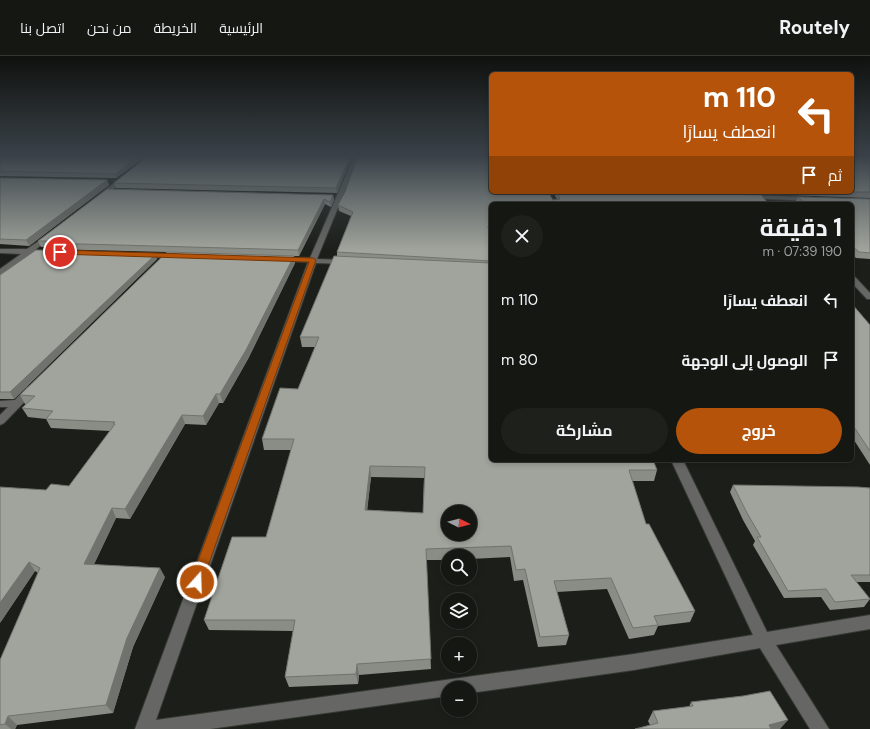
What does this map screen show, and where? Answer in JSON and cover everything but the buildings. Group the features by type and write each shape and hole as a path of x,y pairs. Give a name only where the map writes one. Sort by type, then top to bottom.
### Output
{"street":[{"path":"96,200 112,187"},
{"path":"144,729 313,260 341,187"},
{"path":"108,191 116,191"},
{"path":"741,196 816,199 810,194"},
{"path":"772,197 776,202"},
{"path":"0,273 53,233"},
{"path":"0,251 52,252"},
{"path":"137,254 183,256"},
{"path":"157,266 168,255"},
{"path":"275,259 352,262"},
{"path":"855,285 870,285"},
{"path":"855,285 870,297"},
{"path":"0,421 39,381"},
{"path":"0,404 16,403"},
{"path":"678,462 764,639 820,729"},
{"path":"149,729 634,662 870,622"}],"route":[{"path":"60,252 313,260 197,582"}]}
